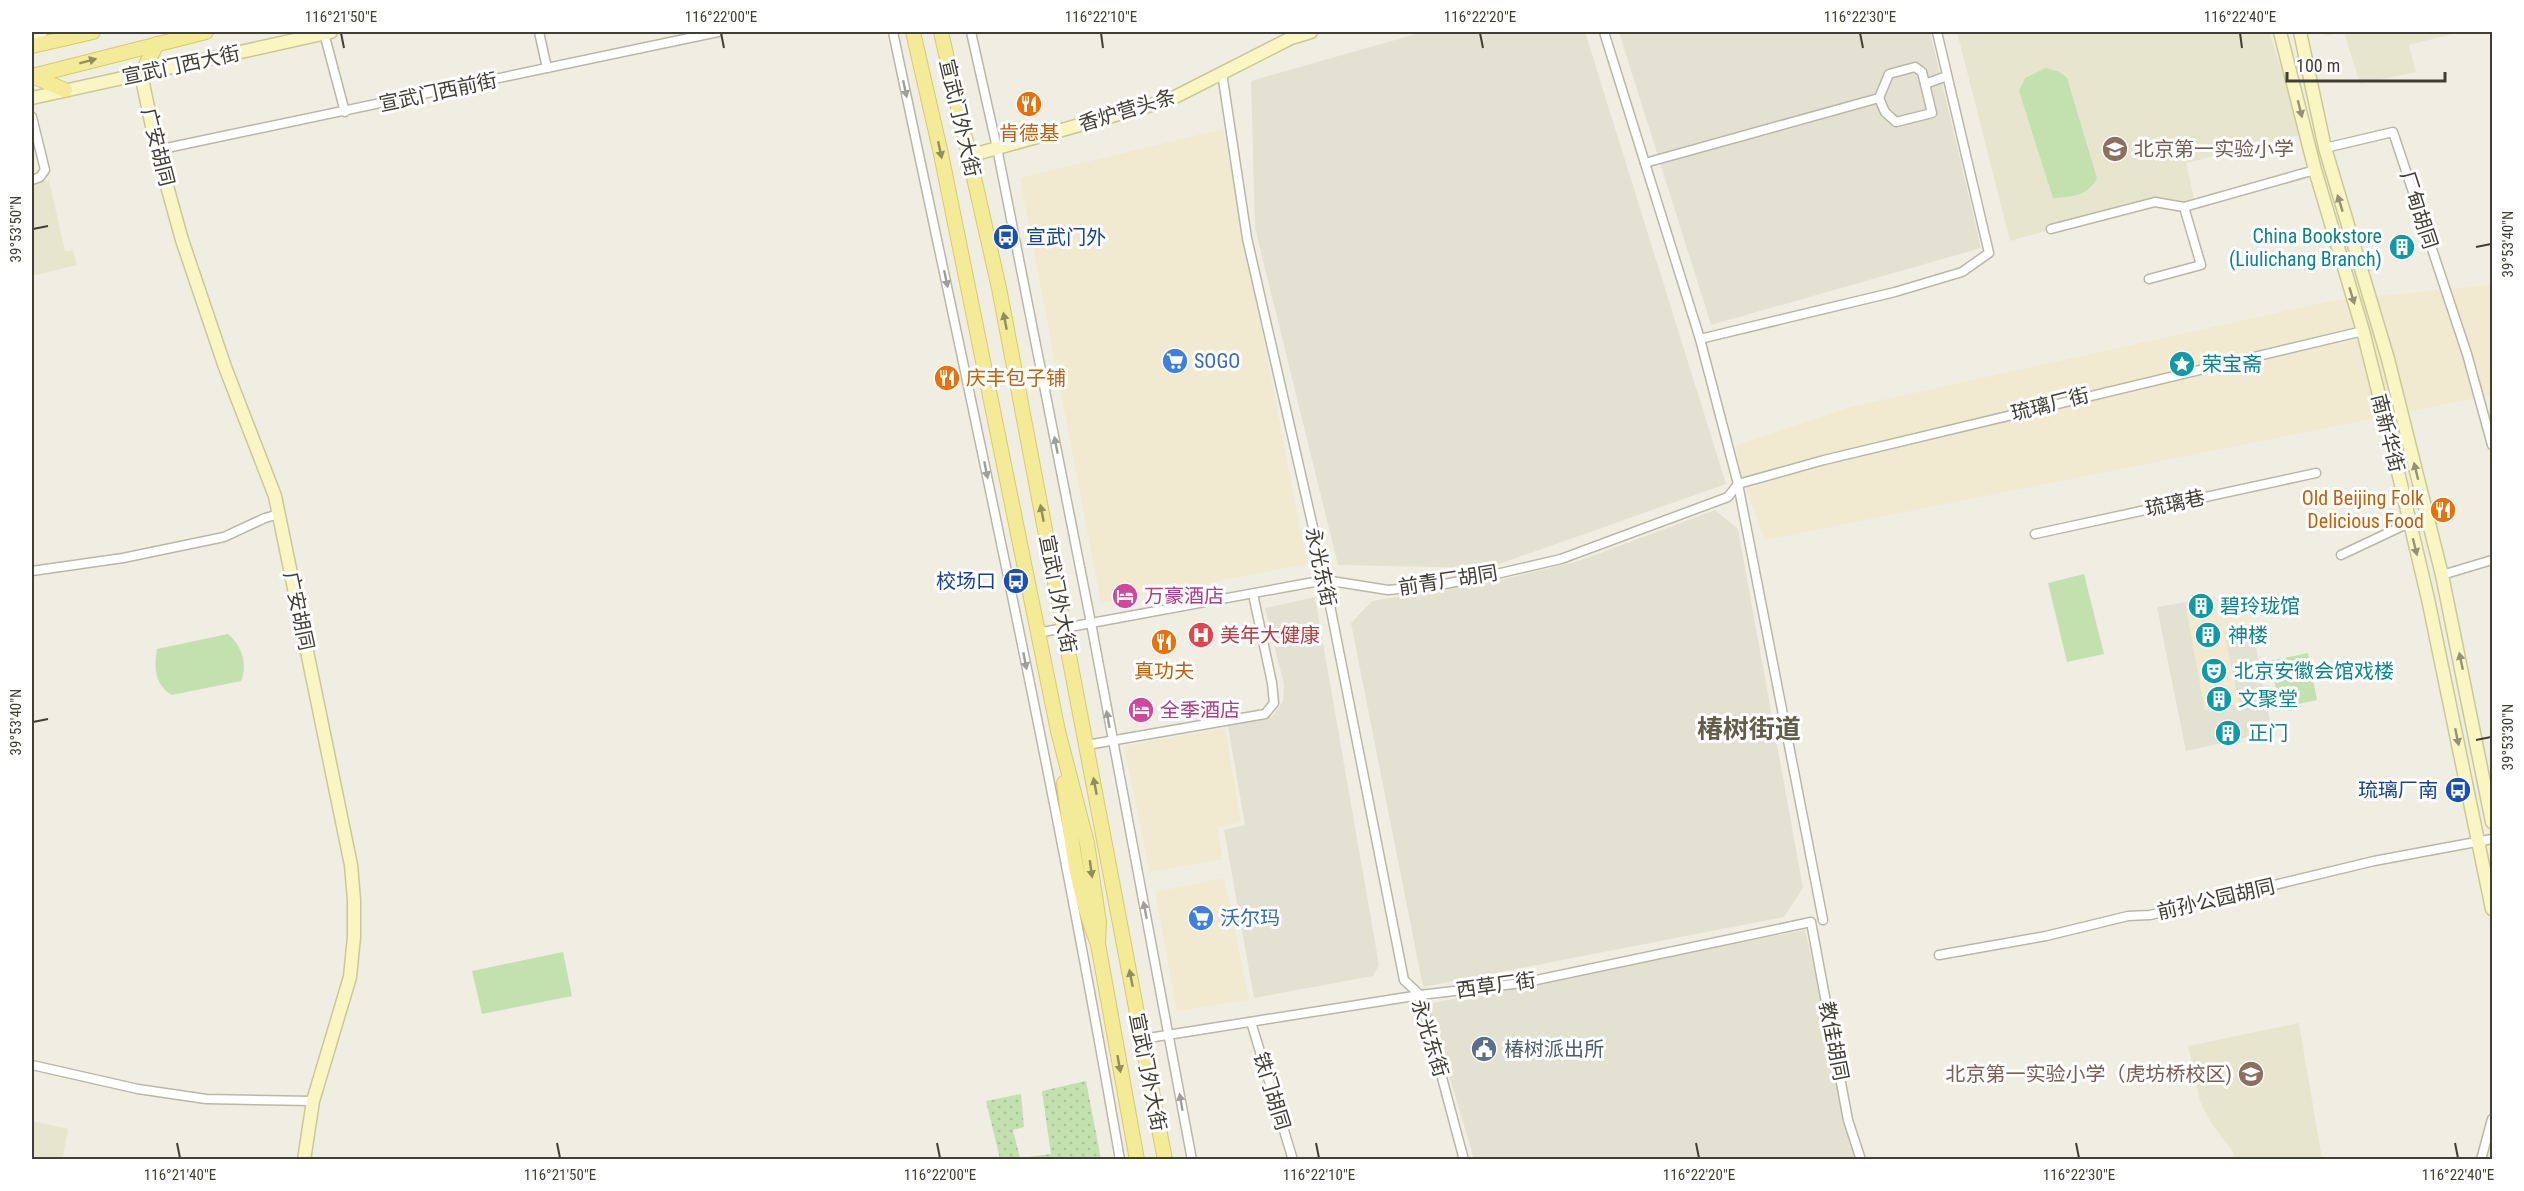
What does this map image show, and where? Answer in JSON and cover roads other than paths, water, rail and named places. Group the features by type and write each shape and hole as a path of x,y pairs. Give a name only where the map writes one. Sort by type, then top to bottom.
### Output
{"main road":[{"path":"32,46 93,32"},
{"name":"宣武门西大街","path":"32,76 206,32"},
{"name":"宣武门外大街","path":"913,32 941,154 1058,731 1087,843 1099,922 1098,944 1137,1160"},
{"name":"宣武门外大街","path":"940,32 999,288 1165,1160"},
{"path":"141,74 157,44"},
{"path":"32,76 65,90"}],"street":[{"path":"32,34 41,32"},
{"path":"327,32 345,112"},
{"name":"宣武门西大街","path":"32,98 327,32"},
{"path":"539,32 547,68"},
{"name":"宣武门西前街","path":"157,150 718,32"},
{"path":"893,32 1025,663 1120,1160"},
{"path":"971,32 997,148 1091,623 1192,1160"},
{"name":"香炉营头条","path":"969,156 1169,100 1291,38 1311,32"},
{"path":"1604,32 1700,339 1738,484 1823,920"},
{"path":"1700,339 1929,282 1962,272 1989,253 1936,32"},
{"name":"南新华街","path":"2280,32 2315,170 2363,331 2428,599 2493,909"},
{"name":"南新华街","path":"2300,32 2325,148 2388,359 2442,574 2493,822"},
{"path":"1915,68 1922,72 1932,113 1896,122 1885,112 1879,98 1889,74 1915,68"},
{"name":"永光东街","path":"1222,73 1247,238 1325,580 1404,980 1420,995 1464,1160"},
{"name":"广安胡同","path":"141,74 157,150 182,240 225,367 275,496 346,838 354,900 354,937 350,977 313,1101 304,1160"},
{"path":"1925,84 1947,76"},
{"path":"1645,163 1879,98"},
{"path":"32,117 45,170 40,177 32,180"},
{"name":"厂甸胡同","path":"2325,148 2393,132 2467,354 2493,445"},
{"path":"2051,229 2156,202 2184,207 2315,170"},
{"path":"2149,279 2201,265 2184,207"},
{"name":"琉璃厂街","path":"1738,484 1834,457 2363,331"},
{"name":"琉璃巷","path":"2035,534 2316,473"},
{"name":"前青厂胡同","path":"1037,633 1325,580 1388,590 1439,585 1515,569 1560,559 1728,497 1738,484"},
{"path":"32,571 123,558 224,537 279,514"},
{"path":"2341,555 2409,523"},
{"path":"2442,574 2493,560"},
{"path":"1087,745 1265,714 1274,703 1272,683 1253,594"},
{"name":"前孙公园胡同","path":"1939,955 2046,936 2128,916 2151,915 2374,861 2493,839"},
{"name":"西草厂街","path":"1142,1039 1420,995 1522,983 1811,922"},
{"name":"教佳胡同","path":"1811,922 1848,1119 1861,1160"},
{"name":"铁门胡同","path":"1251,1022 1293,1160"},
{"path":"32,1065 138,1089 206,1099 313,1101"},
{"path":"2481,1160 2493,1119"}],"place":[{"name":"肯德基","path":"1029,104"},
{"name":"北京第一实验小学","path":"2115,149"},
{"name":"宣武门外","path":"1006,237"},
{"name":"China Bookstore (Liulichang Branch)","path":"2402,247"},
{"name":"SOGO","path":"1175,361"},
{"name":"荣宝斋","path":"2182,364"},
{"name":"庆丰包子铺","path":"947,378"},
{"name":"Old Beijing Folk Delicious Food","path":"2443,510"},
{"name":"校场口","path":"1016,581"},
{"name":"万豪酒店","path":"1125,596"},
{"name":"碧玲珑馆","path":"2201,606"},
{"name":"美年大健康","path":"1201,635"},
{"name":"神楼","path":"2208,635"},
{"name":"真功夫","path":"1164,642"},
{"name":"北京安徽会馆戏楼","path":"2214,671"},
{"name":"文聚堂","path":"2219,699"},
{"name":"全季酒店","path":"1141,710"},
{"name":"正门","path":"2228,733"},
{"name":"琉璃厂南","path":"2458,790"},
{"name":"沃尔玛","path":"1201,918"},
{"name":"椿树派出所","path":"1484,1049"},
{"name":"北京第一实验小学（虎坊桥校区)","path":"2251,1074"}],"district":[{"name":"椿树街道","path":"1749,729"}]}
